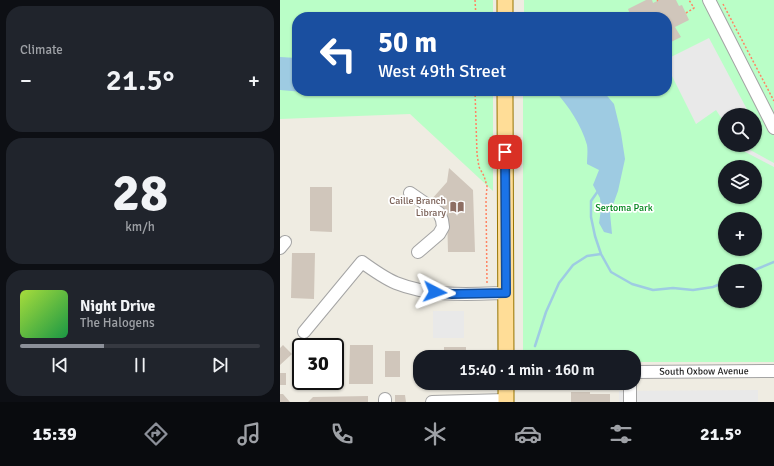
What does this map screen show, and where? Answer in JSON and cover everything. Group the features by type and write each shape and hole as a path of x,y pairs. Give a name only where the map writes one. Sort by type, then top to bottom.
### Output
{"main road":[{"path":"505,0 505,12"},
{"path":"505,96 506,350"},
{"path":"506,390 506,401"}],"street":[{"path":"709,0 774,128"},
{"path":"410,193 439,213 443,227 440,234 418,252"},
{"path":"304,332 362,262 396,283 419,290 452,294 506,293"},
{"name":"South Oxbow Avenue","path":"641,372 774,371"},
{"path":"630,390 630,402"},
{"path":"432,402 506,401"}],"path":[{"path":"475,0 476,12"},
{"path":"686,13 694,8 689,0"},
{"path":"722,0 774,101"},
{"path":"475,96 477,154 479,167 487,186 487,293"}],"green space":[{"path":"280,0 493,0 493,12 292,12 292,96 493,96 493,191 410,114 280,119"},
{"name":"Sertoma Park","path":"524,0 774,0 774,362 641,362 641,350 523,350 523,96 672,96 672,12 524,12"}],"shaded area":[{"path":"709,38 746,108 718,108 718,113 716,110 696,124 672,76 672,56"},
{"path":"745,152 754,152 774,163 774,167"},
{"path":"433,311 464,311 464,338 433,338"},
{"path":"758,390 758,402 619,402 619,391"}],"water":[{"path":"280,57 292,58 292,91 280,90"},
{"path":"559,96 607,96 614,104 625,159 618,191 610,213 612,234 604,232 599,223 601,209 600,198 593,185 599,170 587,164 587,145 578,123"}],"building":[{"path":"646,0 652,0 653,3 659,0 676,0 679,6 682,5 689,20 675,27 681,37 672,42 672,12 629,12 628,9"},
{"name":"Caille Branch Library","path":"449,168 473,190 475,252 448,252 447,214 431,200 447,182"},
{"path":"310,187 332,187 332,232 310,231"},
{"path":"292,253 315,253 314,299 291,298"},
{"path":"283,345 292,354 280,365 280,348"},
{"path":"350,345 373,345 373,384 349,384"},
{"path":"444,347 466,347 466,350 444,350"},
{"path":"385,351 400,351 400,377 385,377"},
{"path":"280,373 286,373 286,385 280,385"},
{"path":"571,392 610,394 610,402 571,402"},
{"path":"280,394 283,394 290,402 280,402"},
{"path":"395,395 405,395 406,402 395,402"},
{"path":"368,396 368,402 308,402 313,397"}],"waterway":[{"path":"598,191 591,201 591,217 601,254 611,272 632,284 653,290 673,288 693,290 718,285"},
{"path":"535,346 546,312 559,283 573,265 587,256 601,254"},
{"path":"762,267 774,262"}],"place":[{"name":"Caille Branch Library","path":"457,207"}],"route":[{"path":"435,292 452,294 506,293 505,152"}]}
